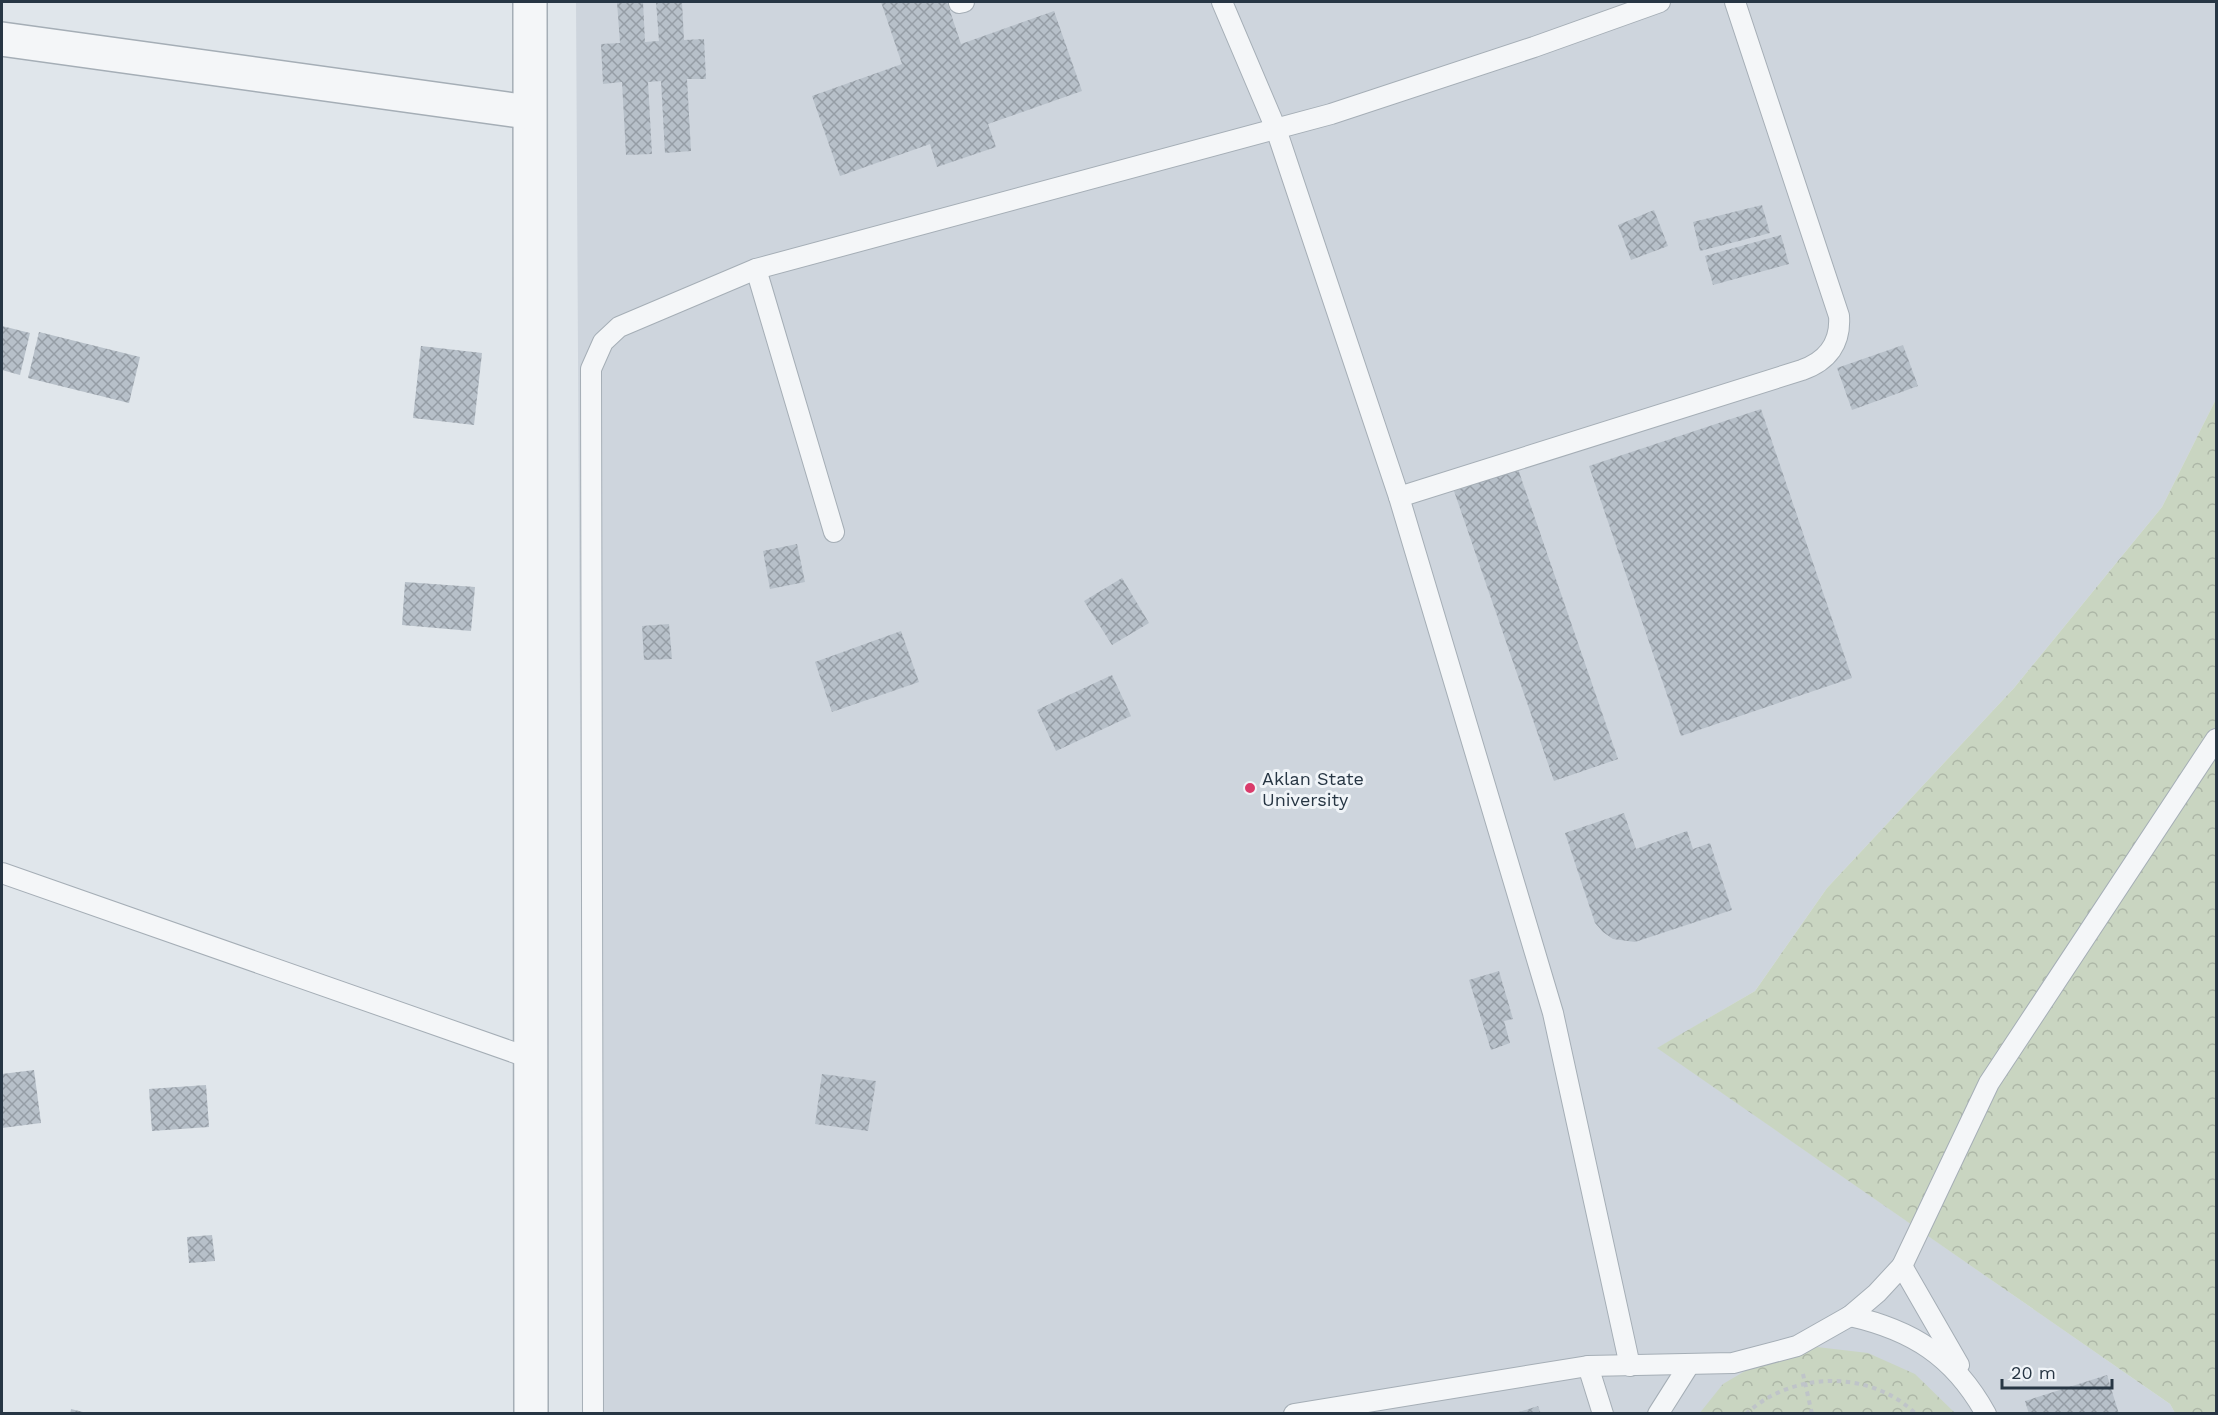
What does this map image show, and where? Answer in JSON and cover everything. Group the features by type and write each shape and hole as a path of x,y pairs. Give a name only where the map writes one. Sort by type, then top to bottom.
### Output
{"street":[{"path":"530,2 528,112 531,1413"},
{"path":"2,39 528,112"}],"lane":[{"path":"1222,2 1276,129 1399,497 1553,1014 1630,1366"},
{"path":"593,1413 591,369 603,342 620,327 756,269 1331,114 1534,47 1660,2"},
{"path":"1399,497 1802,370 1815,365 1831,351 1839,334 1839,316 1735,2"},
{"path":"756,269 834,532"},
{"path":"1294,1413 1588,1366 1733,1363 1797,1346 1850,1316 1877,1293 1902,1266 1989,1083 2217,739"},
{"path":"2,873 530,1058"},
{"path":"1902,1266 1982,1406"},
{"path":"1850,1316 1885,1324 1923,1343 1960,1375 1982,1406"},
{"path":"1658,1413 1689,1365"},
{"path":"1588,1366 1603,1413"}],"path":[{"path":"1797,1346 1812,1413"},
{"path":"1746,1413 1774,1393 1805,1382 1844,1380 1881,1390 1916,1413"}],"shaded area":[{"name":"Aklan State University","path":"576,2 2216,2 2216,399 2162,507 2014,688 1827,888 1755,991 1658,1048 2170,1404 2175,1413 584,1413"}],"green space":[{"path":"2216,399 2216,1413 2175,1413 2170,1404 1657,1048 1755,991 1827,888 2014,688 2162,507"},
{"path":"1817,1347 1868,1353 1915,1374 1955,1413 1699,1414 1723,1384 1767,1358"}],"building":[{"path":"617,2 643,2 645,42 659,41 656,2 682,2 684,40 704,39 706,79 687,79 691,151 665,153 661,81 648,82 652,154 626,155 622,82 603,84 601,44 620,43"},
{"path":"881,2 947,2 961,44 1054,11 1082,91 988,124 996,147 937,167 930,144 840,176 812,96 902,64"},
{"path":"1762,205 1770,233 1700,251 1693,222"},
{"path":"1654,210 1668,246 1631,260 1618,225"},
{"path":"1781,235 1789,264 1713,285 1705,256"},
{"path":"2,326 30,333 20,375 2,370"},
{"path":"39,332 140,357 129,403 28,378"},
{"path":"1903,345 1918,386 1852,410 1837,368"},
{"path":"421,346 482,353 474,425 413,418"},
{"path":"1761,409 1852,678 1681,736 1589,466"},
{"path":"1518,469 1618,759 1554,781 1454,491"},
{"path":"797,544 805,582 770,589 763,551"},
{"path":"1122,578 1149,623 1112,645 1084,601"},
{"path":"405,582 475,587 471,631 402,625"},
{"path":"669,624 672,659 644,660 642,626"},
{"path":"901,631 919,682 832,712 815,662"},
{"path":"1112,675 1131,716 1056,751 1037,710"},
{"path":"1624,813 1636,849 1687,831 1693,849 1710,843 1732,910 1635,942 1613,939 1603,932 1595,923 1565,833"},
{"path":"1499,971 1513,1019 1504,1021 1510,1043 1491,1050 1469,980"},
{"path":"34,1070 41,1123 2,1128 2,1074"},
{"path":"822,1074 876,1081 868,1131 815,1124"},
{"path":"206,1085 209,1127 152,1131 149,1089"},
{"path":"212,1235 215,1261 189,1263 187,1237"},
{"path":"2107,1375 2119,1414 2029,1414 2025,1401"},
{"path":"1538,1406 1541,1414 1516,1414 1516,1413"},
{"path":"71,1409 87,1413 87,1414 70,1414"}],"place":[{"name":"Aklan State University","path":"1250,788"}]}
